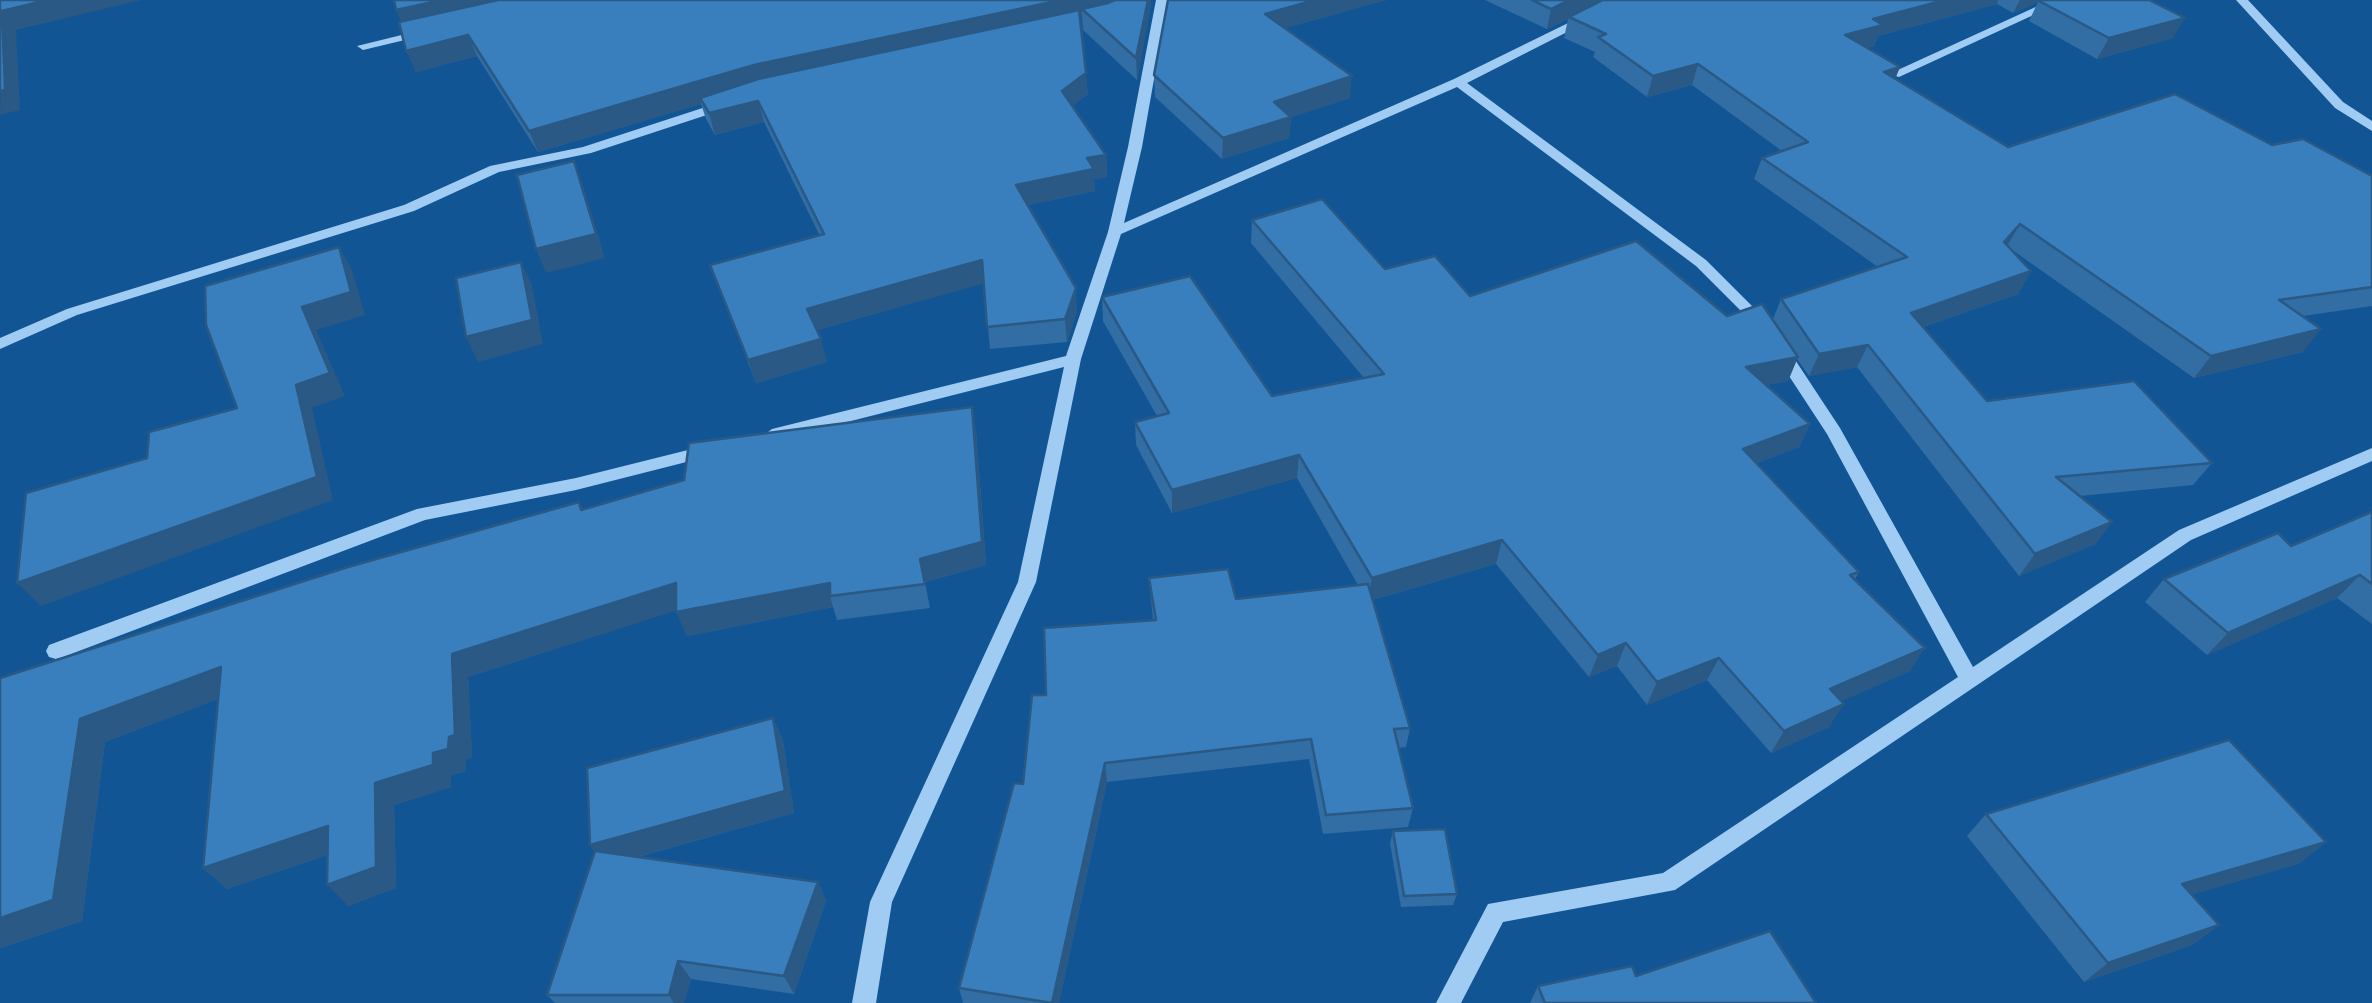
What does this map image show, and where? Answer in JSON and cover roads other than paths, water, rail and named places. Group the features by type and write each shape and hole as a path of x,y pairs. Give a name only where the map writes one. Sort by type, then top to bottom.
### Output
{"street":[{"path":"864,1003 881,902 1028,582 1072,359 1115,232 1162,0"},
{"path":"1115,232 1458,82 1624,0"},
{"path":"1895,74 2060,0"},
{"path":"2242,0 2339,105 2372,127"},
{"path":"363,46 438,30"},
{"path":"1458,82 1701,262 1760,321 1834,432 1969,679"},
{"path":"0,344 72,312 409,208 494,168 586,150 742,100"},
{"path":"748,441 1072,359"},
{"path":"56,651 423,514 576,484 729,446"},
{"path":"1448,1003 1496,912 1667,883 2185,535 2372,454"}]}
